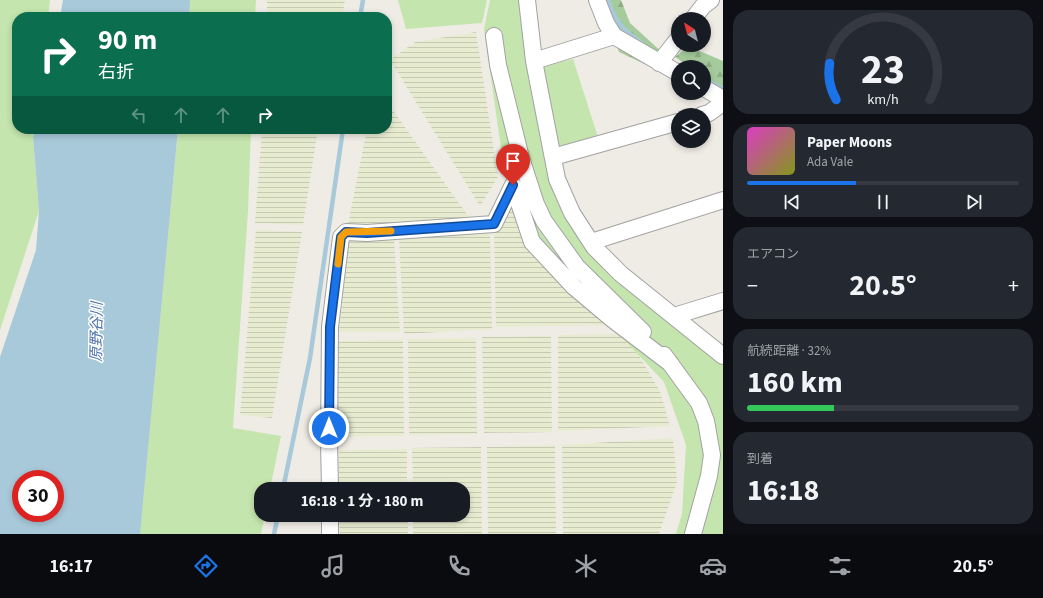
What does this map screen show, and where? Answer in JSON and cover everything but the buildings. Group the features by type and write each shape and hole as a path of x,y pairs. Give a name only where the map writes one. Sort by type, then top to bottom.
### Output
{"street":[{"path":"527,0 534,61 557,180 572,213 591,242 621,274 723,356"},
{"path":"597,0 606,23 614,36 662,59 671,67"},
{"path":"698,12 702,6 711,0"},
{"path":"494,36 498,65 521,158 536,204 544,221 577,267 647,336 671,364 699,403 706,421 712,455 709,476 693,534"},
{"path":"534,61 614,36"},
{"path":"662,59 671,47"},
{"path":"711,92 723,99"},
{"path":"711,112 723,103"},
{"path":"553,157 671,124"},
{"path":"330,482 330,327 341,237 346,232 367,233 494,224 513,185 532,242 579,292 671,364"},
{"path":"591,242 723,200"},
{"path":"674,316 723,300"},
{"path":"330,522 330,534"}],"green space":[{"path":"0,0 50,0 49,12 12,12 12,134 33,134 39,211 0,330"},
{"path":"189,0 256,0 255,12 188,12"},
{"path":"267,0 345,0 343,12 267,12"},
{"path":"398,0 487,0 482,23 406,29"},
{"path":"490,0 528,0 570,208 621,274 723,356 723,534 676,534 682,514 686,445 664,382 532,242 502,155 484,29"},
{"path":"598,0 621,0 630,23 665,55 653,68 619,52"},
{"path":"476,32 498,177 480,206 392,63 392,59 415,42"},
{"path":"681,52 702,52 723,61 723,89 711,81 711,60 680,60 675,57"},
{"path":"573,59 598,137 559,146 542,67"},
{"path":"392,109 471,220 347,229 366,134 392,134"},
{"path":"178,134 251,134 248,211 233,428 281,436 271,482 254,482 254,522 264,522 261,534 136,534 143,498"},
{"path":"262,134 317,134 303,225 255,223"},
{"path":"513,197 619,325 496,327 494,229"},
{"path":"490,229 492,329 404,334 399,238"},
{"path":"256,230 302,232 272,418 240,415"},
{"path":"394,238 400,332 339,332 349,239"},
{"path":"626,334 660,391 670,426 558,431 558,335"},
{"path":"551,336 552,432 484,433 482,337"},
{"path":"476,338 477,434 409,435 408,339"},
{"path":"403,340 404,436 335,437 334,341"},
{"path":"673,438 677,482 659,534 563,534 562,445"},
{"path":"555,445 556,534 488,534 487,447"},
{"path":"481,447 482,534 413,534 413,522 470,522 470,482 413,482 412,448"},
{"path":"407,449 407,482 339,482 339,450"},
{"path":"339,522 408,522 408,534 340,534"}],"water":[{"path":"63,0 190,0 189,12 61,12"},
{"name":"原野谷川","path":"34,134 178,134 140,534 0,534 0,357 36,250 39,211"}],"waterway":[{"path":"361,12 363,0"},
{"path":"608,0 621,26 643,44"},
{"path":"711,83 723,89"},
{"path":"284,482 310,358 342,134"},
{"path":"274,534 277,522"}],"slow traffic":[{"path":"338,264 341,237 346,232 367,233 391,231"}],"route":[{"path":"329,428 330,327 341,237 346,232 367,233 494,224 513,185"}]}
